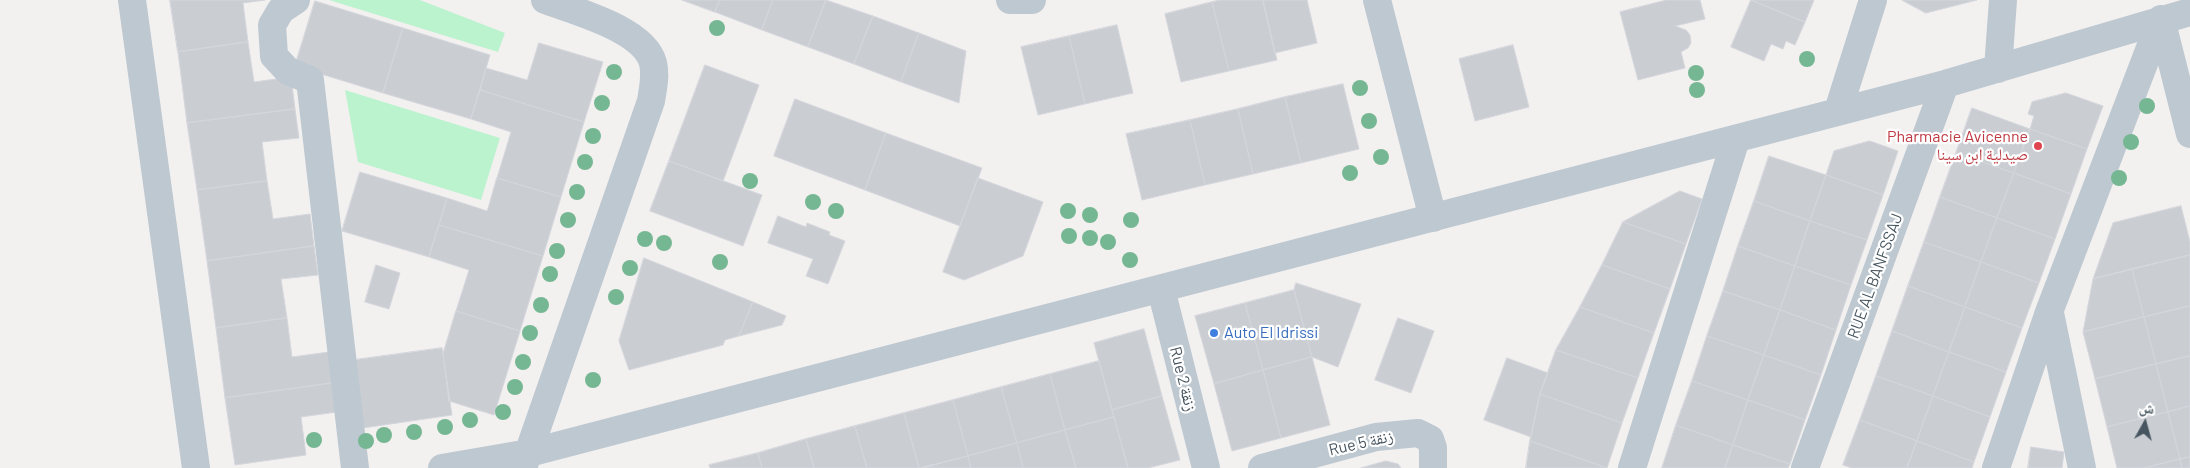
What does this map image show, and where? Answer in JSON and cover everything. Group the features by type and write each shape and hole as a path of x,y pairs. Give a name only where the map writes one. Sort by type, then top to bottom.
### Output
{"street":[{"path":"132,0 196,468"},
{"path":"296,0 281,10 272,25 274,56 288,71 310,80 355,468"},
{"path":"526,460 651,101 655,78 652,61 644,48 624,31 545,0"},
{"path":"1010,0 1032,0"},
{"path":"1377,0 1433,218"},
{"path":"1838,111 1873,0"},
{"path":"1998,70 2003,0"},
{"path":"442,468 526,460 1161,289 1998,70 2161,19 2190,12"},
{"path":"2161,19 2190,134"},
{"path":"1996,468 2049,312 2161,19"},
{"name":"RUE AL BANFSSAJ","path":"1805,468 1945,84"},
{"path":"1632,468 1736,139"},
{"name":"Rue 2 زنقة","path":"1161,289 1206,468"},
{"path":"2049,312 2082,468"},
{"name":"Rue 5 زنقة","path":"1262,468 1376,437 1418,433 1430,439 1433,448 1432,468"}],"green space":[{"path":"329,0 420,0 505,33 498,52"},
{"path":"345,90 500,138 481,200 358,162"}],"building":[{"path":"170,0 265,0 243,3 248,42 178,52"},
{"path":"682,0 720,0 715,12"},
{"path":"720,0 773,0 762,30 715,12"},
{"path":"773,0 826,0 808,47 762,30"},
{"path":"826,0 873,16 854,64 808,47"},
{"path":"1221,0 1263,0 1277,60 1229,71 1212,2"},
{"path":"1263,0 1307,0 1317,43 1275,53"},
{"path":"1667,0 1700,0 1705,19 1675,26 1686,30 1690,35 1691,43 1688,48 1681,52 1685,68 1638,80 1620,12"},
{"path":"1751,0 1814,0 1805,22"},
{"path":"1751,0 1805,22 1795,45 1786,41 1783,49 1771,44 1764,61 1731,47"},
{"path":"1902,0 1977,0 1926,13"},
{"path":"315,1 403,28 383,93 295,66"},
{"path":"1212,2 1229,71 1181,82 1165,14"},
{"path":"873,16 919,33 901,82 854,64"},
{"path":"1117,25 1133,93 1085,104 1069,36"},
{"path":"403,28 490,55 471,119 383,93"},
{"path":"919,33 966,51 959,103 901,82"},
{"path":"1069,36 1085,104 1038,115 1021,47"},
{"path":"248,42 254,82 291,77 295,109 187,123 178,52"},
{"path":"539,43 603,62 584,122 480,90 486,68 527,80"},
{"path":"1513,45 1529,107 1475,121 1459,59"},
{"path":"705,65 759,85 723,181 669,161"},
{"path":"1343,84 1359,149 1301,163 1285,97"},
{"path":"480,90 584,122 561,197 497,178 511,132 471,119"},
{"path":"2066,93 2103,106 2087,149 2030,129 2034,116 2028,114 2032,102"},
{"path":"1285,97 1301,163 1253,174 1238,109"},
{"path":"795,99 886,133 865,190 774,156"},
{"path":"1972,108 2030,129 2014,173 1956,153"},
{"path":"295,109 299,138 262,142 267,181 197,190 187,123"},
{"path":"1238,109 1253,174 1205,185 1190,120"},
{"path":"1190,120 1205,185 1142,200 1126,134"},
{"path":"2030,129 2087,149 2071,194 2014,173"},
{"path":"886,133 982,168 960,226 865,190"},
{"path":"1870,141 1898,151 1883,195 1826,175 1834,151"},
{"path":"1956,153 2014,173 1997,218 1940,197"},
{"path":"1769,156 1826,175 1810,221 1754,201"},
{"path":"669,161 762,195 743,246 650,211"},
{"path":"360,172 447,198 429,257 342,231"},
{"path":"2014,173 2071,194 2055,239 1997,218"},
{"path":"1826,175 1883,195 1867,240 1810,221"},
{"path":"497,178 561,197 543,256 439,225 447,198 487,211"},
{"path":"978,178 1043,202 1023,256 964,280 943,272"},
{"path":"267,181 273,219 310,214 314,246 207,261 197,190"},
{"path":"1680,191 1702,199 1686,244 1623,222"},
{"path":"1940,197 1997,218 1981,262 1924,242"},
{"path":"1754,201 1810,221 1795,266 1738,246"},
{"path":"2181,206 2190,242 2190,255 2093,279 2113,223"},
{"path":"778,216 806,227 807,223 830,232 829,235 845,241 828,284 806,276 813,259 768,243"},
{"path":"1997,218 2055,239 2039,283 1981,262"},
{"path":"1810,221 1867,240 1851,285 1795,266"},
{"path":"1623,222 1686,244 1670,289 1602,265"},
{"path":"439,225 543,256 520,331 456,311 469,270 429,257"},
{"path":"1924,242 1981,262 1965,307 1908,286"},
{"path":"314,246 318,275 281,279 287,318 216,328 207,261"},
{"path":"1738,246 1795,266 1780,310 1723,291"},
{"path":"2190,255 2190,306 2144,317 2132,269"},
{"path":"644,258 753,302 739,336 725,340 723,345 629,370 619,341"},
{"path":"1981,262 2039,283 2022,328 1965,307"},
{"path":"376,265 400,273 389,309 365,302"},
{"path":"1602,265 1670,289 1654,333 1580,307"},
{"path":"1795,266 1851,285 1836,330 1780,310"},
{"path":"2132,269 2144,317 2083,332 2093,279"},
{"path":"1296,283 1361,304 1338,367 1312,357 1294,290"},
{"path":"1908,286 1965,307 1949,352 1892,331"},
{"path":"1294,290 1312,357 1263,370 1245,303"},
{"path":"1723,291 1780,310 1764,355 1707,336"},
{"path":"753,302 786,316 782,325 739,336"},
{"path":"1245,303 1263,370 1214,384 1195,316"},
{"path":"2190,306 2190,356 2156,364 2144,317"},
{"path":"1580,307 1654,333 1638,378 1556,350"},
{"path":"1965,307 2022,328 2006,372 1949,352"},
{"path":"1780,310 1836,330 1821,375 1764,355"},
{"path":"456,311 520,331 494,415 449,401 443,354"},
{"path":"2144,317 2156,364 2095,379 2083,332"},
{"path":"287,318 292,357 329,352 333,383 225,398 216,328"},
{"path":"1398,318 1434,331 1411,393 1375,380"},
{"path":"1144,329 1162,396 1112,410 1094,343"},
{"path":"1892,331 1949,352 1933,396 1876,376"},
{"path":"1707,336 1764,355 1748,400 1692,381"},
{"path":"442,348 452,415 363,428 354,360"},
{"path":"1556,350 1638,378 1622,423 1540,394"},
{"path":"1949,352 2006,372 1990,417 1933,396"},
{"path":"1764,355 1821,375 1805,420 1748,400"},
{"path":"2190,356 2190,406 2168,412 2156,364"},
{"path":"1312,357 1330,425 1281,438 1263,370"},
{"path":"1507,358 1548,373 1540,394 1531,437 1484,420"},
{"path":"1099,361 1114,417 1065,430 1050,374"},
{"path":"2156,364 2168,412 2107,427 2095,379"},
{"path":"1263,370 1281,438 1232,451 1214,384"},
{"path":"1050,374 1065,430 1017,443 1001,387"},
{"path":"1876,376 1933,396 1917,441 1860,420"},
{"path":"1692,381 1748,400 1733,445 1676,425"},
{"path":"333,383 337,412 301,417 306,455 235,465 225,398"},
{"path":"1001,387 1017,443 968,456 953,400"},
{"path":"1540,394 1622,423 1607,468 1530,441"},
{"path":"1162,396 1180,460 1148,468 1128,468 1112,410"},
{"path":"1933,396 1990,417 1974,462 1917,441"},
{"path":"953,400 968,456 919,468 904,413"},
{"path":"1748,400 1805,420 1790,464 1733,445"},
{"path":"2190,406 2190,457 2180,459 2168,412"},
{"path":"2168,412 2180,459 2144,468 2117,468 2107,427"},
{"path":"904,413 919,468 867,468 855,426"},
{"path":"1114,417 1128,468 1076,468 1065,430"},
{"path":"1860,420 1917,441 1907,468 1852,468 1843,465"},
{"path":"1676,425 1733,445 1725,468 1662,468"},
{"path":"855,426 867,468 814,468 806,439"},
{"path":"1065,430 1076,468 1023,468 1017,443"},
{"path":"806,439 814,468 762,468 758,453"},
{"path":"1530,441 1607,468 1526,468"},
{"path":"1917,441 1974,462 1972,468 1907,468"},
{"path":"1017,443 1023,468 971,468 968,456"},
{"path":"1733,445 1790,464 1788,468 1725,468"},
{"path":"2031,447 2064,452 2062,468 2028,468"},
{"path":"758,453 762,468 710,468 709,465"},
{"path":"968,456 971,468 923,468"},
{"path":"2190,457 2190,468 2182,468 2180,459"},
{"path":"2180,459 2182,468 2144,468"},
{"path":"1386,461 1398,464 1401,468 1361,468"}],"place":[{"name":"Pharmacie Avicenne صيدلية ابن سينا","path":"2038,146"},
{"name":"Auto El Idrissi","path":"1214,333"}]}
